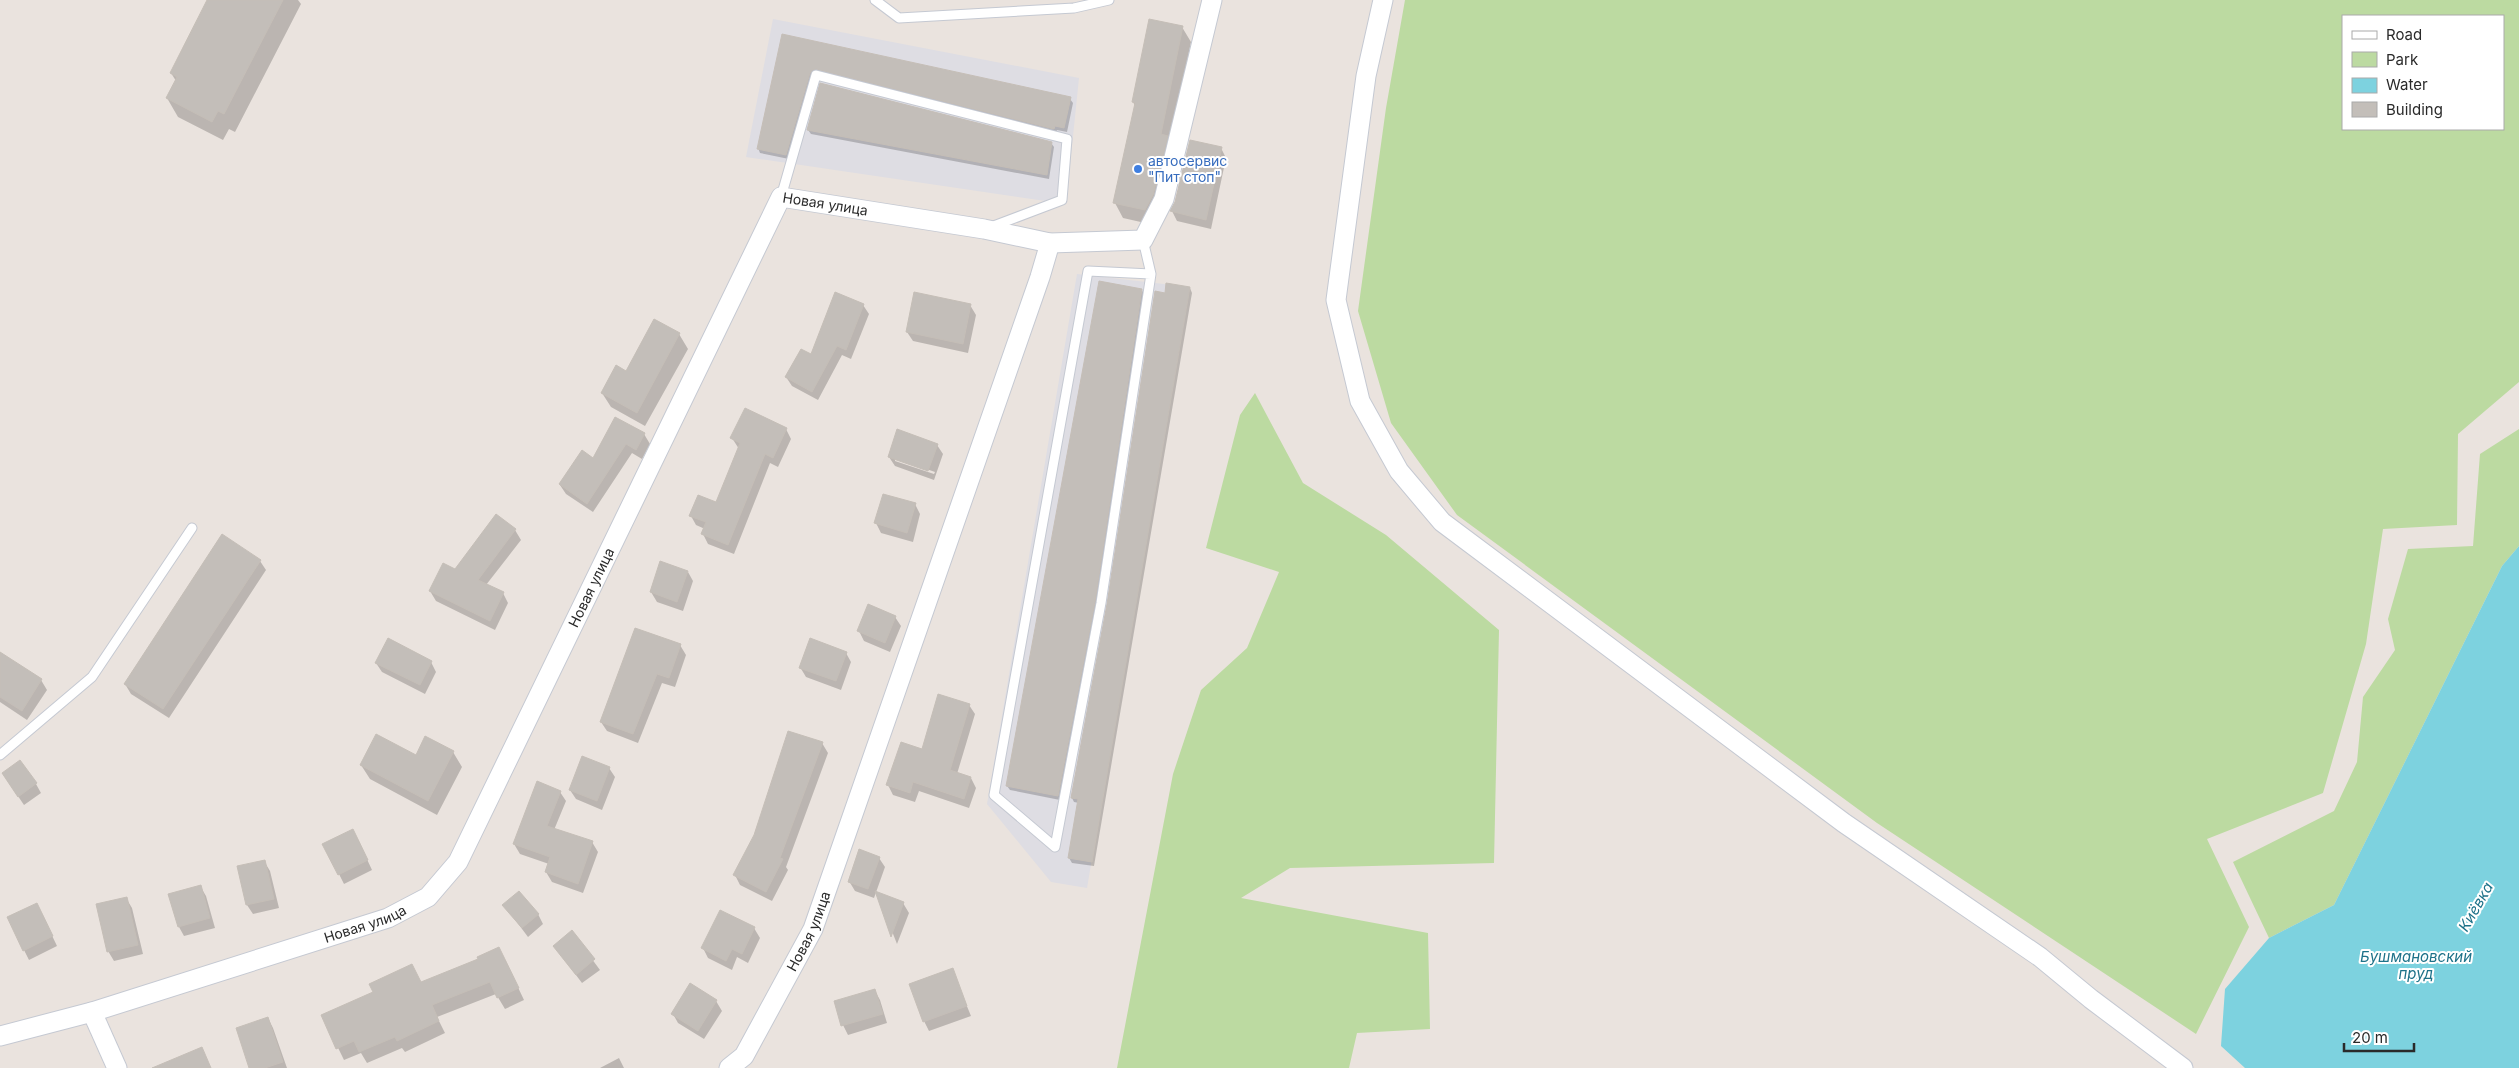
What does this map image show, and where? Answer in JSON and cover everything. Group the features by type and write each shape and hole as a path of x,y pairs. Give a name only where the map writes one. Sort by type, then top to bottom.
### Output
{"street":[{"path":"1143,240 1164,199 1212,0"},
{"path":"1383,0 1366,76 1336,300 1360,401 1399,472 1442,522 1844,823 2040,957 2091,999 2183,1068"},
{"name":"Новая улица","path":"0,1036 92,1012 388,918 428,897 458,862 781,197 984,229 1050,243 1143,240"},
{"name":"Новая улица","path":"729,1068 744,1056 813,929 1037,287 1050,243"},
{"path":"92,1012 118,1068"}],"lane":[{"path":"875,0 899,18 1074,8 1110,0"},
{"path":"781,197 816,76 1067,139 1062,200 984,229"},
{"path":"1143,240 1151,274 1100,603 1055,847 994,795 1088,271 1151,274"},
{"path":"0,755 92,677 192,528"}],"shaded area":[{"path":"773,19 1079,78 1066,204 746,157"},
{"path":"1077,274 1190,287 1087,888 1051,882 987,804"}],"green space":[{"path":"1405,0 2519,0 2519,382 2458,434 2457,525 2383,529 2366,644 2323,793 2207,839 2249,927 2196,1034 1877,823 1457,515 1391,423 1358,311 1386,108"},
{"path":"1255,393 1303,483 1386,535 1499,630 1494,863 1290,868 1241,898 1428,933 1430,1029 1357,1033 1349,1068 1117,1068 1173,774 1201,690 1247,648 1279,572 1206,548 1240,415"},
{"path":"2519,429 2519,546 2502,566 2334,905 2269,938 2233,862 2334,811 2357,762 2363,697 2395,650 2388,619 2408,549 2473,546 2480,454"}],"water":[{"name":"Бушмановский пруд","path":"2519,546 2519,1068 2245,1068 2221,1046 2225,989 2269,938 2334,905 2502,566"}],"building":[{"path":"207,0 283,0 224,114 218,111 212,122 166,98 177,77 170,73"},
{"path":"1149,19 1183,26 1161,134 1168,136 1153,195 1145,210 1113,203 1135,103 1132,102"},
{"path":"782,34 1071,97 1064,128 1055,126 1054,129 815,69 810,73 786,155 757,149"},
{"path":"820,83 1052,142 1047,175 807,130"},
{"path":"1190,140 1222,147 1206,220 1170,211 1175,202"},
{"path":"1099,281 1142,289 1095,602 1058,796 1006,786"},
{"path":"1166,283 1190,287 1092,862 1068,858 1078,799 1071,798 1107,604 1155,291 1165,293"},
{"path":"835,292 864,304 846,350 837,346 812,392 785,377 801,349 811,354"},
{"path":"914,292 971,304 963,344 906,332"},
{"path":"654,319 680,333 637,413 601,393 616,365 626,371"},
{"path":"745,408 787,428 773,458 765,454 728,545 701,534 706,522 689,516 698,495 716,502 740,443 730,438"},
{"path":"615,417 645,433 636,450 626,444 587,504 559,484 582,450 593,458"},
{"path":"897,429 938,444 928,471 888,457"},
{"path":"883,494 916,503 907,533 874,523"},
{"path":"496,514 516,529 478,580 504,592 490,621 429,591 443,563 455,569"},
{"path":"222,534 261,560 163,709 124,684"},
{"path":"660,561 688,571 677,602 650,592"},
{"path":"868,604 896,616 885,643 857,631"},
{"path":"635,628 681,644 669,678 657,674 633,734 600,722"},
{"path":"388,638 432,661 420,685 375,663"},
{"path":"810,638 847,652 836,681 799,668"},
{"path":"0,652 42,679 22,711 0,697"},
{"path":"938,694 970,704 950,770 971,777 964,799 913,782 910,793 886,785 901,742 922,749"},
{"path":"788,731 823,742 780,858 783,859 766,892 733,875 754,835"},
{"path":"376,734 416,755 425,736 454,751 428,801 360,765"},
{"path":"582,756 610,767 597,801 569,790"},
{"path":"20,760 37,783 18,797 2,773"},
{"path":"537,781 561,791 547,826 593,841 578,884 545,872 550,857 513,844"},
{"path":"353,829 368,860 338,875 322,844"},
{"path":"859,849 880,857 868,889 848,882"},
{"path":"265,860 274,899 246,905 237,866"},
{"path":"201,885 210,918 178,927 168,894"},
{"path":"519,891 539,914 522,928 502,905"},
{"path":"875,891 904,902 891,937"},
{"path":"127,897 138,945 107,952 96,904"},
{"path":"37,903 53,936 23,951 7,917"},
{"path":"720,910 755,927 742,954 732,949 726,961 701,948"},
{"path":"572,930 595,959 576,975 553,946"},
{"path":"499,947 519,988 497,998 490,982 432,1005 439,1021 397,1041 395,1037 359,1052 354,1041 336,1049 321,1015 373,992 369,984 412,964 421,982 478,959 477,957"},
{"path":"953,968 967,1006 923,1022 909,984"},
{"path":"690,983 717,1000 698,1031 671,1014"},
{"path":"875,989 883,1014 841,1026 834,1001"},
{"path":"268,1017 283,1062 265,1068 249,1068 236,1028"},
{"path":"202,1047 211,1068 152,1068"}],"place":[{"name":"автосервис \"Пит стоп\"","path":"1138,169"}],"water label":[{"name":"Киёвка","path":"2476,907"}]}
